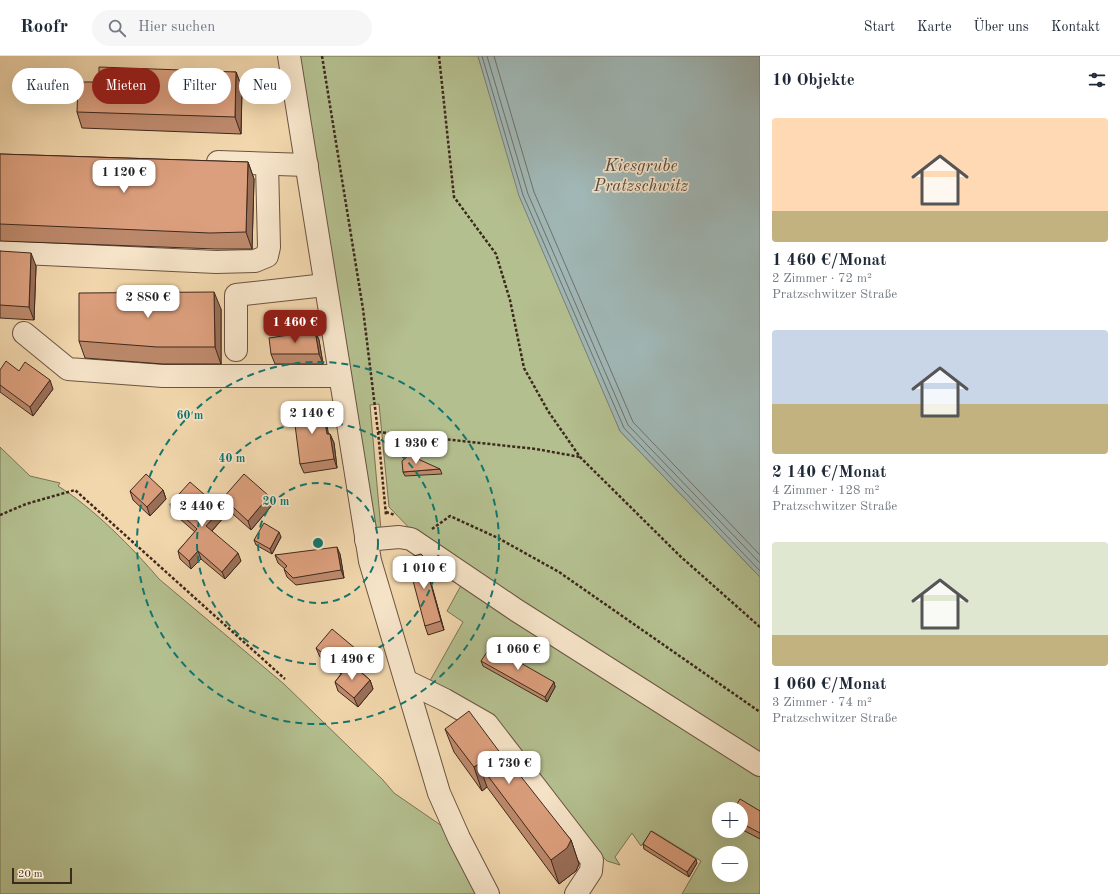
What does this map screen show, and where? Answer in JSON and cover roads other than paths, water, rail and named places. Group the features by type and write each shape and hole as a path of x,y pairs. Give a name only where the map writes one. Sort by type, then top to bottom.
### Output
{"street":[{"path":"289,56 370,561 439,793 459,838 488,894"},
{"path":"197,162 307,165"},
{"path":"0,252 216,262 255,261 267,256 269,246 267,164"},
{"path":"236,350 236,295 326,285"},
{"path":"24,333 68,369 163,376 340,376"},
{"path":"366,540 399,537 411,539 516,610 760,765"},
{"path":"406,681 445,700 487,724 592,860 591,871 576,894"}],"water":[{"name":"Kiesgrube Pratzschwitz","path":"478,56 760,56 760,577 620,431 519,196"}]}
